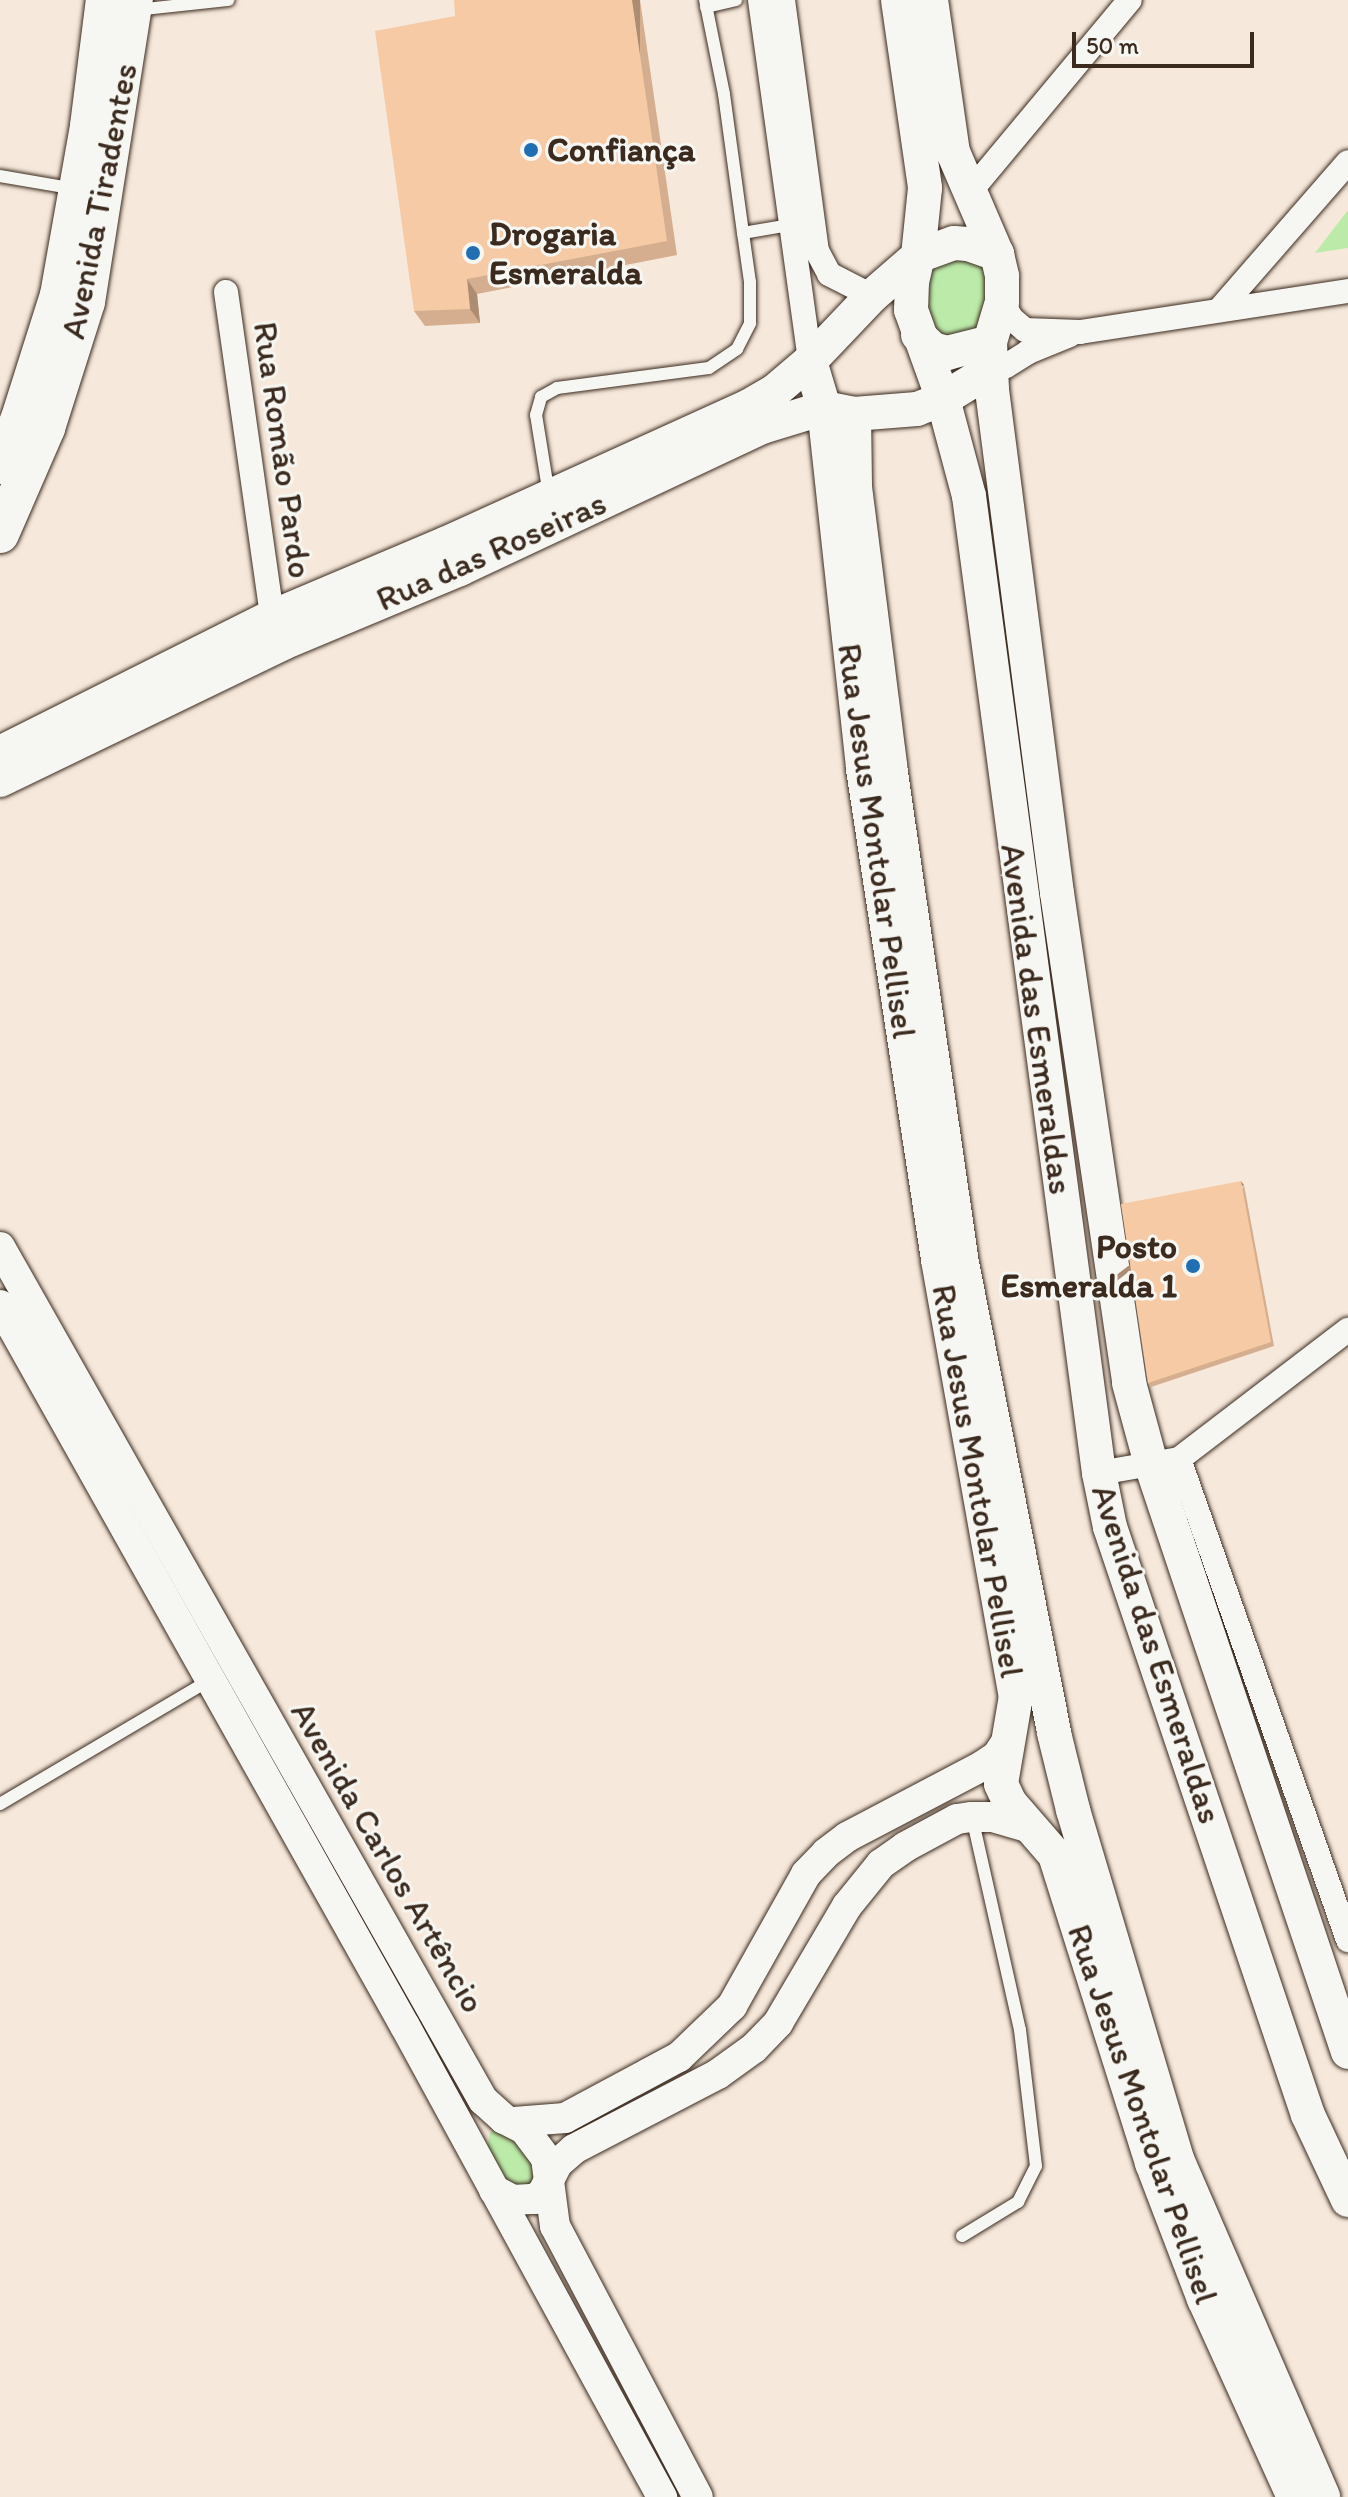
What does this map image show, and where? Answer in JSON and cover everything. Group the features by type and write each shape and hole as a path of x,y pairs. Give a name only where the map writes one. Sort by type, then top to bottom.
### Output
{"main road":[{"name":"Avenida das Esmeraldas","path":"898,0 925,188 911,310 943,399 969,496 1020,900 1099,1473 1110,1527 1308,2115 1348,2200"},
{"path":"918,335 933,349 991,356 1002,302 1002,276 997,254 953,152 931,0"},
{"name":"Avenida Tiradentes","path":"4,446 59,295 78,189 125,3"},
{"name":"Avenida Tiradentes","path":"0,534 46,428 86,302 125,3"},
{"path":"923,212 969,193"},
{"path":"918,256 954,243 968,244 997,254"},
{"name":"Rua das Roseiras","path":"0,753 453,556 654,463 775,391 810,361 872,296 918,256"},
{"name":"Rua das Roseiras","path":"453,556 549,497 762,427 839,411 917,409 943,399 991,356"},
{"name":"Avenida das Esmeraldas","path":"991,356 992,390 1057,893 1129,1383 1165,1462 1348,2052"},
{"name":"Rua Jesus Montolar Pellisel","path":"810,361 839,411 876,768 938,1260 1016,1696 1001,1784 1010,1803 1055,1855 1152,2163 1204,2299 1294,2497"},
{"name":"Rua das Roseiras","path":"0,780 277,630"},
{"name":"Rua Jesus Montolar Pellisel","path":"876,768 962,1263 1054,1733 1073,1810 1177,2159 1323,2497"},
{"path":"1020,900 1057,893"},
{"path":"1010,1736 1024,1727 1041,1725 1054,1733"},
{"path":"1034,1829 1056,1825 1073,1810"}],"street":[{"path":"760,0 810,361"},
{"path":"783,0 817,251 829,274 872,296"},
{"path":"969,193 1130,0"},
{"path":"1219,310 1348,162"},
{"path":"1002,302 1012,319 1025,330 1080,332 1348,291"},
{"name":"Rua Romão Pardo","path":"226,292 277,630"},
{"path":"991,356 1006,366 1028,352 1080,332"},
{"name":"Avenida Carlos Artêncio","path":"0,1247 483,2100 536,2144 550,2173 555,2226 698,2497"},
{"name":"Avenida Carlos Artêncio","path":"0,1305 662,2497"},
{"path":"1099,1473 1165,1462 1348,1330"},
{"path":"1165,1462 1348,1940"},
{"path":"96,1480 123,1467"},
{"path":"1010,1736 997,1756 982,1766 847,1837 826,1853 806,1874 732,2006 679,2057 565,2118 492,2125 483,2135 487,2178 513,2200 527,2202 543,2192 550,2173 574,2149 709,2079 754,2048 778,2023 847,1906 881,1864 939,1827 972,1817 993,1817 1034,1829"},
{"path":"633,2443 661,2427"}],"lane":[{"path":"125,3 228,0"},
{"path":"549,497 536,415 541,397 557,388 709,368 737,349 750,323 750,282 724,94 706,4 736,0"},
{"path":"0,176 78,189"},
{"path":"743,233 790,225"},
{"path":"0,1804 210,1680"},
{"path":"962,2236 1018,2202 1036,2166 1020,2030 972,1817"}],"green space":[{"path":"1348,210 1348,248 1315,253"},
{"path":"946,258 981,263 990,283 977,332 938,337 923,311 933,265"},
{"path":"500,2126 517,2130 540,2182 512,2191 487,2149 490,2133"}],"building":[{"name":"Confiança","path":"454,0 632,0 667,241 467,279 470,309 414,311 375,31 455,16"},
{"name":"Posto Esmeralda 1","path":"1241,1181 1271,1342 1148,1383 1121,1204"}],"place":[{"name":"Confiança","path":"531,150"},
{"name":"Drogaria Esmeralda","path":"473,253"},
{"name":"Posto Esmeralda 1","path":"1193,1266"}]}
